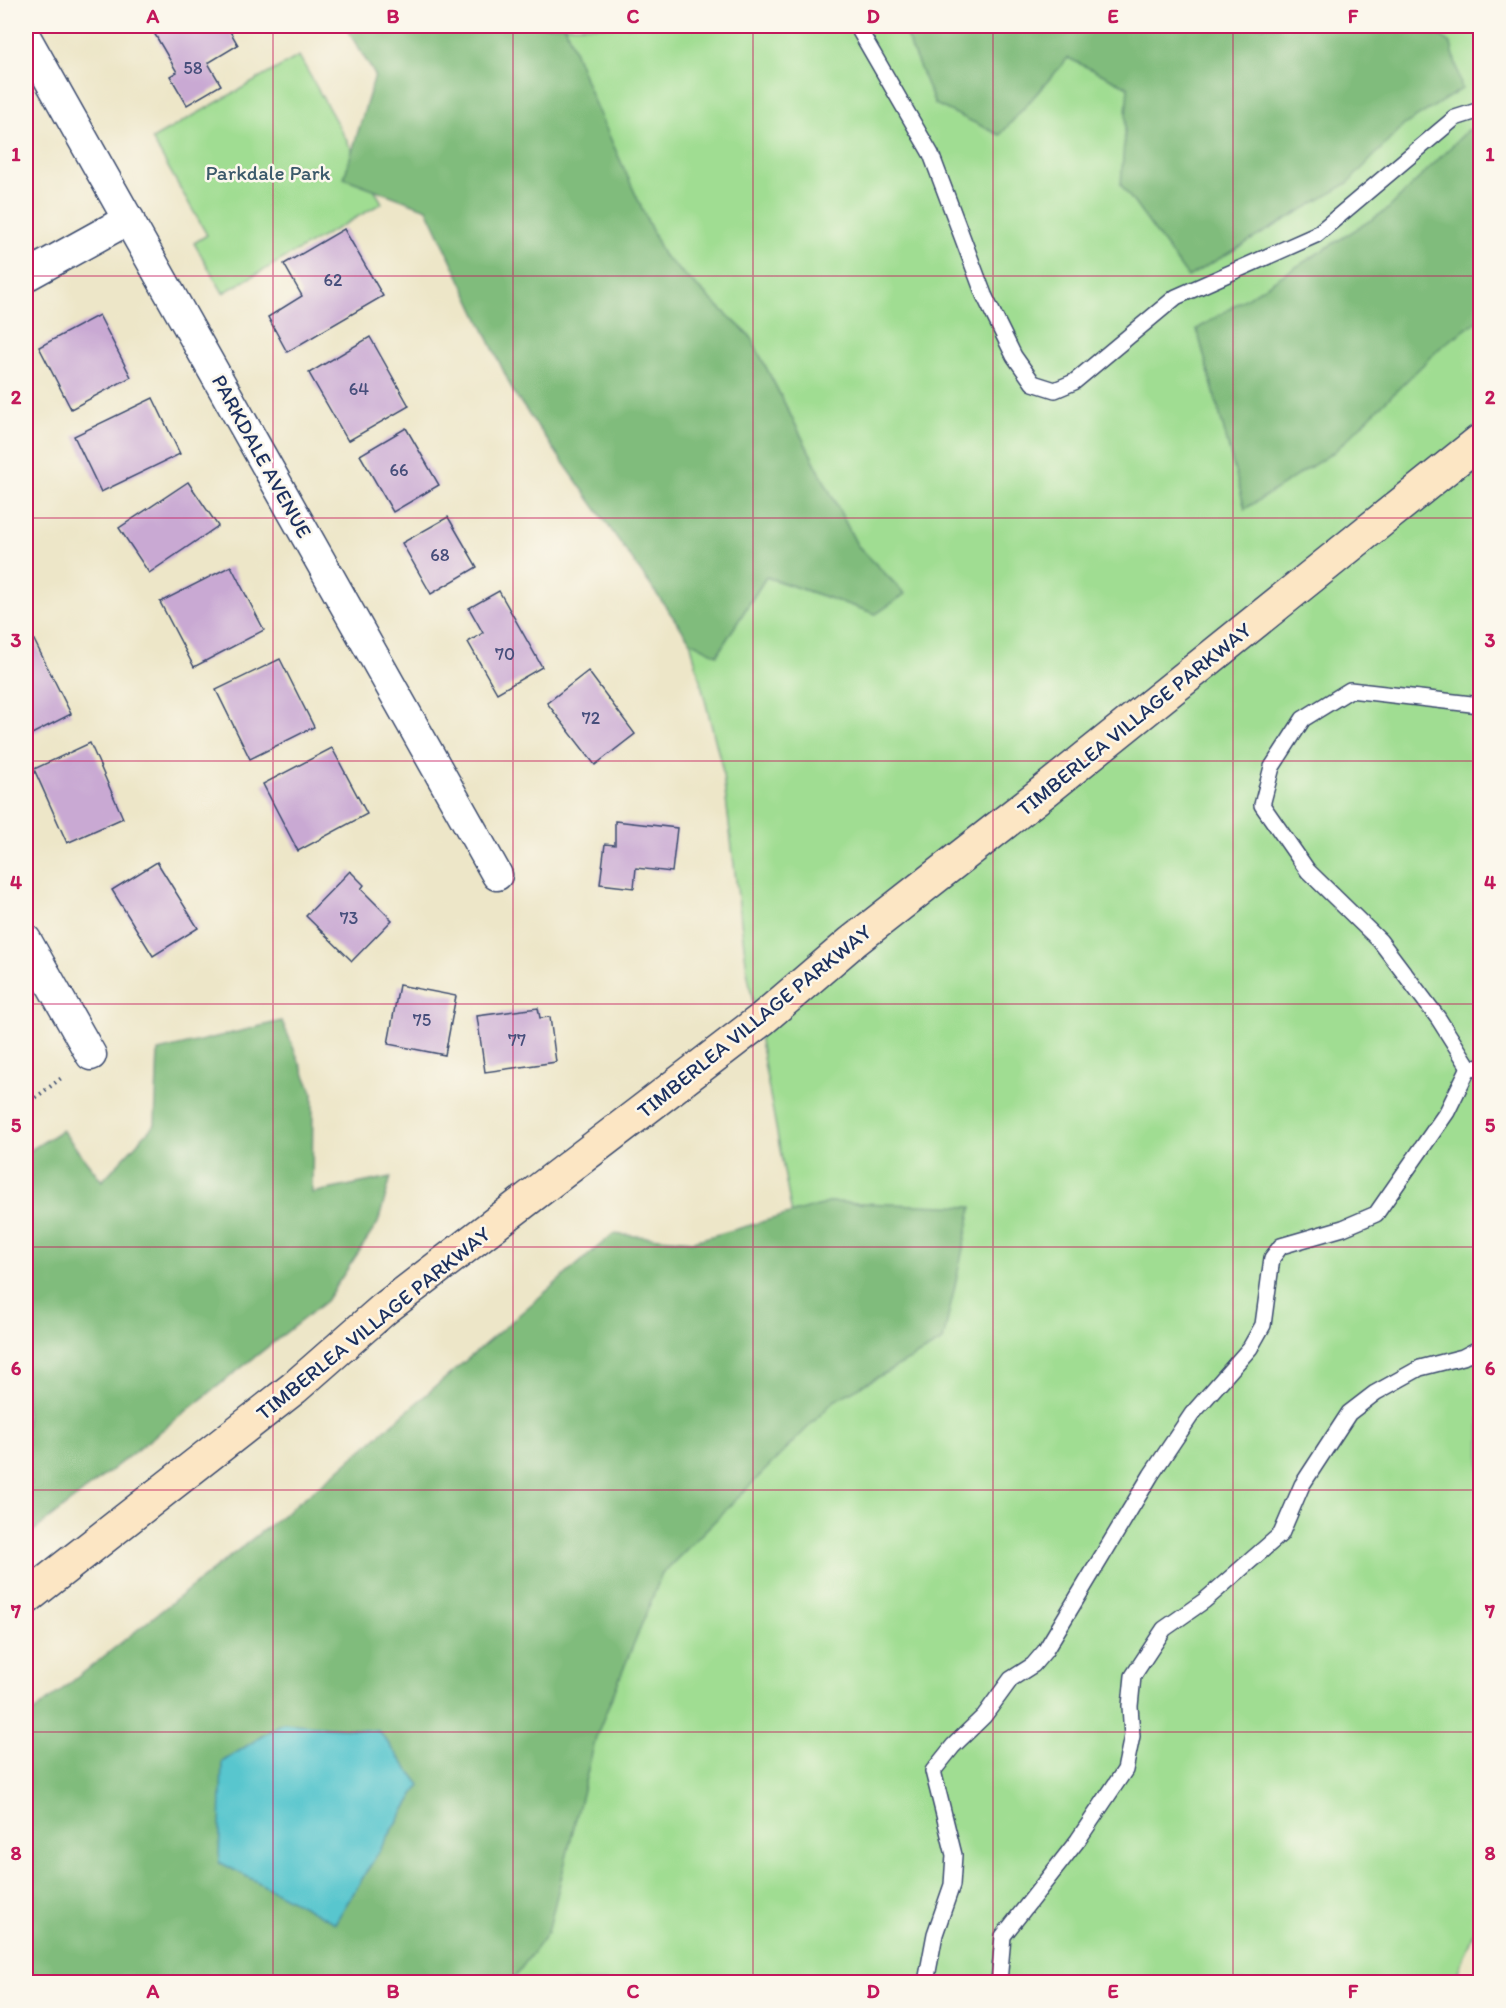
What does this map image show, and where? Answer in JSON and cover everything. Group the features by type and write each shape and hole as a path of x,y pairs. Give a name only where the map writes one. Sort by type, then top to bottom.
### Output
{"main road":[{"name":"TIMBERLEA VILLAGE PARKWAY","path":"26,1598 294,1388 384,1309 761,1020 850,943 1036,798 1480,441"}],"street":[{"name":"PARKDALE AVENUE","path":"26,38 497,875"},
{"path":"26,276 129,219"},
{"path":"26,940 91,1055"}],"lane":[{"path":"857,26 931,154 984,295 1014,356 1033,383 1055,390 1074,382 1176,297 1316,235 1455,118 1480,110"},
{"path":"926,1983 935,1934 952,1885 954,1855 933,1772 953,1746 984,1716 1011,1679 1033,1665 1045,1651 1151,1475 1192,1414 1250,1348 1263,1325 1272,1258 1281,1246 1343,1228 1376,1214 1447,1112 1475,1067 1380,941 1308,871 1262,805 1272,766 1303,719 1350,690 1480,705"},
{"path":"999,1983 1003,1936 1078,1840 1125,1770 1132,1736 1130,1706 1133,1676 1164,1629 1204,1601 1281,1534 1302,1485 1349,1413 1375,1393 1420,1368 1463,1357 1480,1348"}],"path":[{"path":"26,1105 91,1055"}],"green space":[{"path":"345,26 565,26 594,102 663,255 750,336 857,545 905,594 876,614 766,577 717,655 690,641 514,393 427,209 344,178 375,75"},
{"path":"565,26 1480,26 1480,1914 1454,1982 419,1982 806,1291 747,970 722,767 690,641 717,654 766,577 876,614 905,594 857,545 750,336 663,255 593,102"},
{"path":"902,26 1428,26 1451,44 1462,89 1404,125 1348,183 1188,277 1121,185 1128,87 1068,58 1000,135 935,104"},
{"name":"Parkdale Park","path":"299,56 382,203 223,293 194,243 207,235 152,139"},
{"path":"1468,130 1480,130 1480,319 1442,346 1334,452 1245,509 1197,329 1387,210"},
{"path":"282,1021 313,1094 312,1193 391,1177 378,1223 326,1301 26,1537 26,1153 62,1130 102,1181 155,1124 158,1051"},
{"path":"832,1202 972,1207 943,1341 834,1401 662,1574 596,1737 548,1932 511,1982 26,1982 26,1718 328,1479 613,1234 694,1241"}],"water":[{"path":"282,1723 379,1731 420,1785 335,1923 219,1862 222,1762"}],"building":[{"path":"150,26 227,26 238,45 208,63 221,85 187,105 170,76 177,72"},
{"path":"344,229 383,296 287,352 268,317 302,296 284,264"},
{"path":"99,315 131,377 71,409 39,347"},
{"path":"370,337 409,406 348,441 309,373"},
{"path":"153,398 180,454 101,492 74,436"},
{"path":"406,428 439,485 393,512 360,455"},
{"path":"188,482 218,526 149,573 119,528"},
{"path":"448,517 477,567 431,594 402,543"},
{"path":"231,566 264,630 194,667 160,602"},
{"path":"499,591 542,667 497,693 468,642 483,633 469,608"},
{"path":"28,628 71,714 26,737 26,629"},
{"path":"280,659 314,727 250,759 216,690"},
{"path":"588,671 635,734 595,765 547,703"},
{"path":"90,743 123,818 67,843 34,769"},
{"path":"332,748 367,814 298,851 263,784"},
{"path":"615,821 677,828 672,872 636,868 634,888 600,884 605,844 615,845"},
{"path":"157,862 198,928 153,956 112,890"},
{"path":"350,871 364,885 361,889 392,920 352,961 306,916"},
{"path":"399,985 456,996 445,1055 388,1044"},
{"path":"538,1008 540,1018 550,1017 556,1062 485,1072 477,1016"}]}
